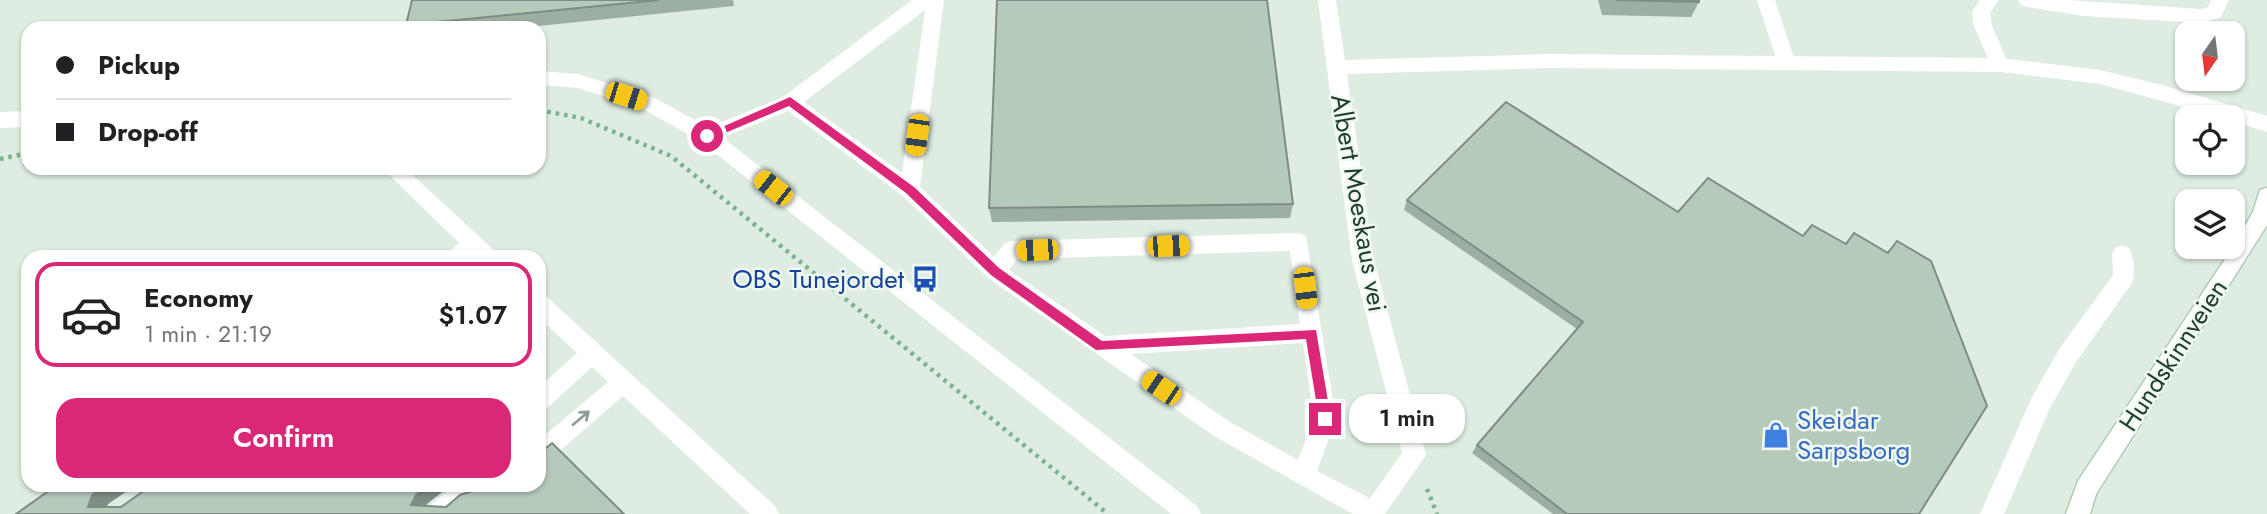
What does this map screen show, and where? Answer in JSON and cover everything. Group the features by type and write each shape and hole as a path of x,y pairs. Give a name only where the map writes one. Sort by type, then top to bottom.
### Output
{"street":[{"path":"707,136 790,102 925,0"},
{"path":"910,190 935,0"},
{"name":"Albert Moeskaus vei","path":"1327,0 1363,260 1414,455 1372,513"},
{"path":"1766,0 1786,61"},
{"path":"1990,0 1981,12 1983,26 2000,65"},
{"path":"2026,0 2083,9 2201,16 2215,12 2220,0"},
{"path":"1336,66 1549,61 1786,61 2000,65 2099,78 2162,92 2267,124"},
{"path":"546,78 578,80 650,104 707,136 1189,514"},
{"path":"790,102 910,190 995,272 1222,429 1372,513"},
{"path":"0,120 21,119"},
{"path":"400,175 481,250"},
{"name":"Hundskinnveien","path":"2078,514 2087,489 2263,215 2267,196"},
{"path":"995,272 1011,250 1299,242 1325,419 1304,476"},
{"path":"1993,514 2040,404 2067,355 2124,277 2122,254"},
{"path":"546,310 767,514"},
{"path":"1100,346 1311,333"},
{"path":"546,395 593,353"},
{"path":"546,448 624,382"},
{"path":"437,514 460,492"}],"path":[{"path":"546,111 581,118 671,156 1108,514"},
{"path":"0,159 21,154"}],"building":[{"path":"412,0 659,0 446,21 407,21"},
{"path":"997,0 1267,0 1293,204 989,208"},
{"path":"1616,0 1699,0 1699,2"},
{"path":"1506,102 1678,212 1708,178 1803,236 1812,225 1846,244 1854,233 1888,253 1897,241 1931,261 1987,406 1919,514 1567,514 1477,445 1583,322 1407,200"},
{"path":"552,443 624,514 16,514 47,492 96,492 92,495 88,507 121,507 142,492 420,492 411,505 446,507 460,495 470,492 546,492 546,448"}],"place":[{"name":"OBS Tunejordet","path":"925,279"},
{"name":"Skeidar Sarpsborg","path":"1776,435"}],"route":[{"path":"707,136 790,102 910,190 995,272 1100,346 1311,333 1325,419"}]}
